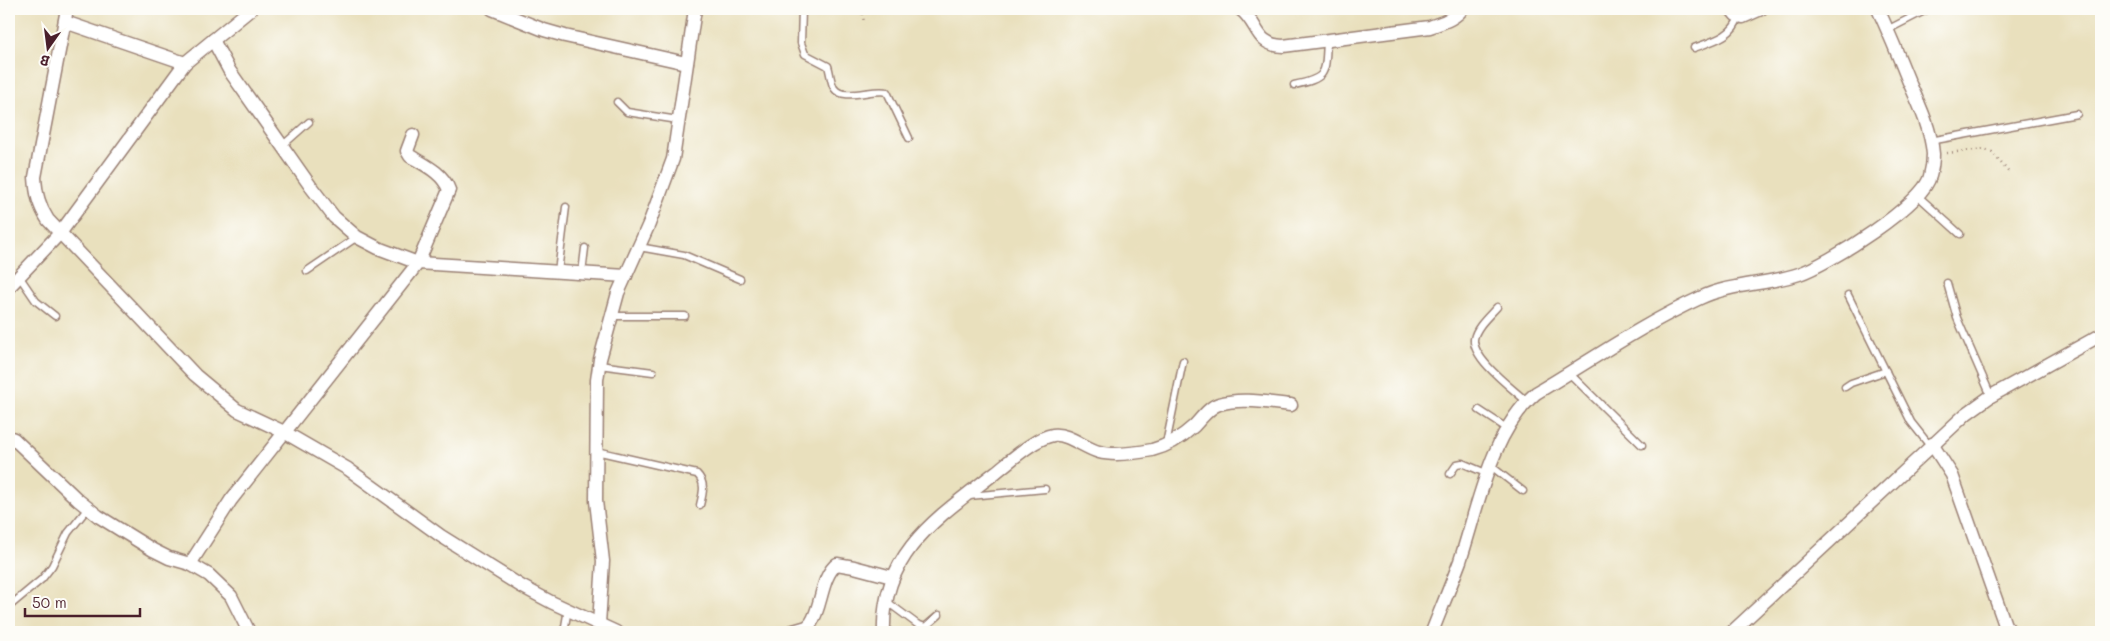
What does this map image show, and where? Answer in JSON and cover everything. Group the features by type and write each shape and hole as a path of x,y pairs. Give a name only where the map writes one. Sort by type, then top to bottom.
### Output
{"street":[{"path":"67,9 35,177 36,194 41,209 61,232 195,374 237,410 284,432 348,469 441,536 480,561 551,602 616,632"},
{"path":"9,287 61,232 185,63 251,9"},
{"path":"492,9 525,23 565,36 686,63"},
{"path":"599,624 603,578 596,501 597,380 599,365 618,293 639,246 672,159 695,9"},
{"path":"1240,9 1245,12 1262,38 1275,46 1328,42 1430,27 1448,20 1462,9"},
{"path":"1735,13 1747,17 1760,9"},
{"path":"1432,632 1459,562 1489,470 1508,429 1526,401 1635,333 1700,297 1745,284 1784,278 1814,267 1869,234 1918,196 1930,178 1933,154 1920,107 1878,9"},
{"path":"65,22 185,63"},
{"path":"213,40 228,70 334,217 358,237 378,248 418,263 626,276"},
{"path":"190,564 230,500 418,263 450,190 447,182 440,174 410,156 407,151 412,135"},
{"path":"1732,632 1966,414 1991,396 2101,335"},
{"path":"884,632 886,600 892,577 910,549 929,525 1030,446 1053,436 1063,436 1101,453 1113,454 1152,450 1181,438 1218,404 1249,402 1291,405"},
{"path":"9,437 14,439 88,508 153,550 169,558 190,564 209,575 231,596 249,632"},
{"path":"1931,445 1952,476 2005,625 2011,632"},
{"path":"790,632 807,627 811,623 832,568 837,564 892,577"}],"lane":[{"path":"802,9 801,43 804,54 828,66 834,88 840,94 853,95 879,90 887,92 909,138"},
{"path":"1888,30 1928,9"},
{"path":"1694,48 1726,36 1737,25 1735,13"},
{"path":"1294,85 1316,80 1322,74 1326,68 1328,42"},
{"path":"617,102 627,112 678,120"},
{"path":"1930,141 2077,114"},
{"path":"282,146 310,122"},
{"path":"1918,196 1960,234"},
{"path":"558,272 566,207"},
{"path":"307,271 358,237"},
{"path":"639,246 684,255 740,278"},
{"path":"582,274 585,248"},
{"path":"19,276 36,301 55,316"},
{"path":"1947,283 1957,318 1991,396"},
{"path":"1848,295 1916,430 1931,445"},
{"path":"1497,308 1480,327 1474,338 1475,347 1479,358 1526,401"},
{"path":"611,316 685,316"},
{"path":"1166,445 1183,361"},
{"path":"599,365 653,372"},
{"path":"1845,387 1851,383 1886,371"},
{"path":"1569,373 1642,445"},
{"path":"1479,410 1508,429"},
{"path":"596,451 697,474 702,480 704,490 700,505"},
{"path":"1450,474 1457,464 1462,463 1489,470 1523,491"},
{"path":"965,497 1045,488"},
{"path":"12,604 42,579 52,566 68,534 88,508"},
{"path":"886,600 917,624 926,627 939,615"},
{"path":"564,632 568,610"}],"path":[{"path":"862,9 864,23"},
{"path":"1933,154 1984,149 1992,152 2010,174"}]}
